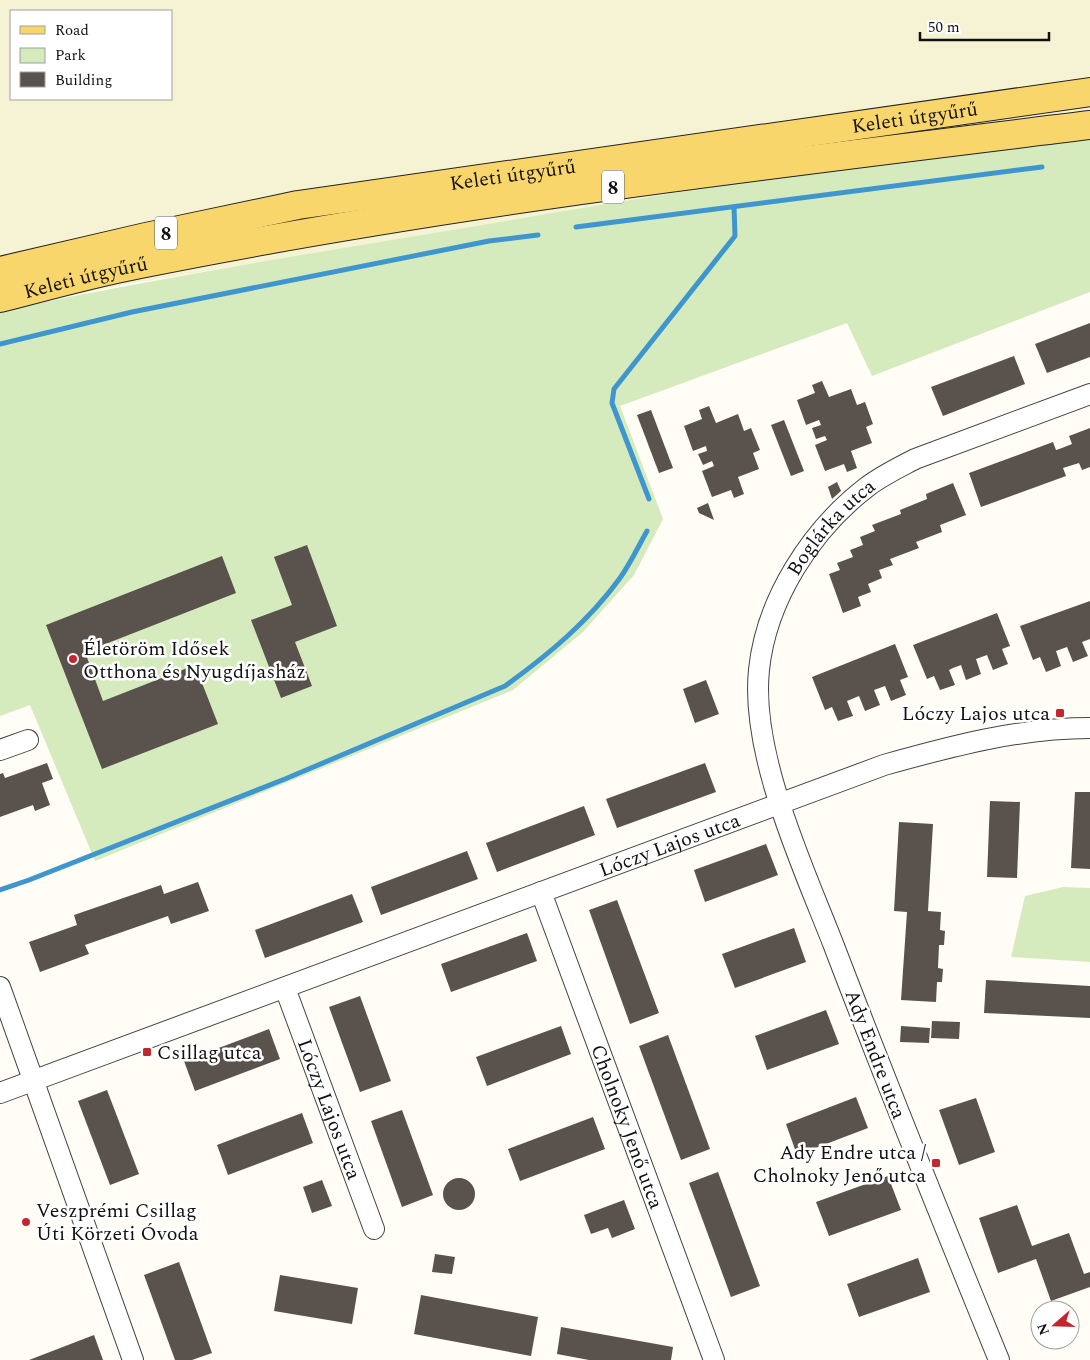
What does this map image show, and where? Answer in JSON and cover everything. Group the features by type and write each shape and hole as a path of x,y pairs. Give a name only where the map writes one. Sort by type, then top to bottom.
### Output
{"main road":[{"name":"Keleti útgyűrű","path":"0,271 146,237 298,205 1090,92"},
{"name":"Keleti útgyűrű","path":"0,298 138,265 300,234 509,201 752,167 1090,125"}],"street":[{"name":"Boglárka utca","path":"779,802 763,736 758,699 759,670 766,637 784,590 813,542 851,501 891,471 915,459 1090,394"},
{"name":"Lóczy Lajos utca","path":"0,1093 779,802 884,765 960,743 1056,728 1090,728"},
{"path":"0,750 28,740"},
{"name":"Ady Endre utca","path":"779,802 886,1082 999,1360"},
{"name":"Cholnoky Jenő utca","path":"541,892 714,1360"},
{"path":"0,987 133,1360"},
{"name":"Lóczy Lajos utca","path":"285,988 374,1229"}],"shaded area":[{"path":"0,0 1090,0 1090,131 934,152 123,285 0,311"}],"green space":[{"path":"1090,131 1090,292 872,376 847,323 620,406 663,519 634,575 583,632 513,690 95,861 30,705 0,716 0,311 235,266 625,201 857,164"},
{"path":"1063,887 1090,888 1090,962 1011,957 1025,896"}],"building":[{"path":"1090,323 1090,357 1047,373 1035,344"},
{"path":"1014,356 1025,384 943,416 931,387"},
{"path":"822,381 829,397 851,389 857,405 865,402 873,424 866,427 872,443 851,451 857,468 847,472 844,464 825,471 815,445 827,440 825,436 816,439 812,428 821,425 819,420 806,425 797,400 815,393 812,385"},
{"path":"709,406 716,423 738,414 744,431 751,428 760,450 753,453 759,469 738,477 744,494 734,498 731,490 712,497 702,471 714,466 712,461 703,465 698,454 707,451 706,446 693,451 684,426 702,419 699,410"},
{"path":"651,410 673,468 659,473 637,415"},
{"path":"784,420 804,471 791,476 771,425"},
{"path":"1090,428 1090,467 1082,470 1079,463 1063,468 1066,476 981,507 969,473 1053,442 1056,450 1062,448 1072,444 1069,436"},
{"path":"837,482 841,491 832,499 828,487"},
{"path":"953,483 966,515 940,525 942,532 916,542 919,548 890,559 893,565 879,570 882,578 868,584 871,592 858,597 861,606 843,613 829,574 840,570 837,563 853,557 850,550 863,545 860,537 875,531 872,525 901,514 900,510 927,499 926,494"},
{"path":"708,503 714,520 699,513 697,508"},
{"name":"Életöröm Idősek Otthona és Nyugdíjasház","path":"307,545 337,626 295,642 312,686 281,698 251,620 292,605 274,557"},
{"name":"Életöröm Idősek Otthona és Nyugdíjasház","path":"222,556 236,593 85,652 103,701 195,665 218,724 102,769 46,625"},
{"path":"1090,601 1090,639 1082,642 1088,656 1073,662 1067,647 1056,651 1061,666 1046,672 1040,657 1033,660 1020,626"},
{"path":"997,613 1010,646 1002,649 1008,664 993,670 987,655 976,659 981,674 966,680 961,665 953,668 949,670 955,685 940,690 934,676 927,679 913,645"},
{"path":"895,644 908,677 900,680 906,695 891,701 885,686 874,690 880,705 865,711 859,696 847,701 853,716 838,721 832,707 825,710 812,677"},
{"path":"706,680 719,714 695,723 683,689"},
{"path":"47,763 53,779 42,783 50,805 35,811 33,805 0,817 0,774 3,773 5,778"},
{"path":"705,763 716,792 617,828 606,799"},
{"path":"1075,792 1090,792 1090,869 1071,868"},
{"path":"990,801 1020,802 1017,878 987,877"},
{"path":"584,806 595,835 497,872 486,843"},
{"path":"899,822 933,824 928,911 941,912 940,930 945,931 944,945 939,945 938,968 943,969 942,982 937,982 936,1002 901,1000 907,912 894,911"},
{"path":"766,844 778,875 705,902 694,870"},
{"path":"467,851 478,879 381,915 371,887"},
{"path":"198,882 209,911 171,924 168,916 85,945 89,954 40,972 29,942 77,925 74,915 161,885 164,894"},
{"path":"352,894 363,922 265,958 255,930"},
{"path":"617,900 659,1013 630,1024 589,910"},
{"path":"794,928 806,962 735,988 722,954"},
{"path":"527,933 537,961 451,992 441,964"},
{"path":"986,980 1090,986 1090,1018 984,1013"},
{"path":"360,996 391,1081 360,1092 329,1007"},
{"path":"826,1010 839,1044 767,1070 755,1036"},
{"path":"932,1021 960,1022 959,1039 931,1038"},
{"path":"561,1026 571,1054 487,1086 476,1057"},
{"path":"901,1026 930,1028 929,1043 900,1042"},
{"path":"269,1029 280,1059 195,1091 184,1061"},
{"path":"668,1035 710,1149 681,1160 639,1046"},
{"path":"107,1090 139,1174 110,1185 78,1101"},
{"path":"856,1097 868,1128 797,1155 786,1124"},
{"path":"976,1098 995,1152 959,1165 939,1110"},
{"path":"402,1110 433,1195 402,1207 371,1121"},
{"path":"302,1113 313,1143 228,1175 217,1145"},
{"path":"593,1117 605,1149 520,1181 508,1149"},
{"path":"718,1172 760,1286 731,1297 689,1183"},
{"path":"888,1176 901,1210 829,1236 816,1202"},
{"path":"459,1178 465,1179 470,1183 474,1188 474,1200 470,1205 465,1209 459,1210 453,1209 448,1205 444,1200 443,1194 444,1188 448,1183 453,1179"},
{"path":"322,1180 332,1206 312,1213 303,1187"},
{"path":"624,1200 635,1229 612,1238 608,1228 591,1234 584,1215"},
{"path":"1017,1205 1032,1246 1069,1233 1084,1274 1090,1272 1090,1287 1051,1300 1036,1259 998,1273 979,1218"},
{"path":"435,1254 455,1257 452,1274 432,1272"},
{"path":"918,1258 930,1292 859,1317 847,1284"},
{"path":"179,1262 212,1353 192,1360 175,1360 144,1275"},
{"path":"280,1275 358,1288 352,1324 274,1311"},
{"path":"421,1295 538,1317 531,1356 414,1334"},
{"path":"561,1327 673,1347 671,1360 589,1360 557,1354"},
{"path":"94,1335 103,1360 29,1360"}],"waterway":[{"path":"576,227 1042,167"},
{"path":"649,499 612,403 614,389 735,236 734,207"},
{"path":"0,344 132,312 489,241 538,235"},
{"path":"0,890 285,779 505,686 552,650 595,609 624,573 647,531"}],"place":[{"name":"Életöröm Idősek Otthona és Nyugdíjasház","path":"73,659"},
{"name":"Lóczy Lajos utca","path":"1060,713"},
{"name":"Csillag utca","path":"147,1052"},
{"name":"Ady Endre utca / Cholnoky Jenő utca","path":"936,1163"},
{"name":"Veszprémi Csillag Úti Körzeti Óvoda","path":"26,1222"}]}
